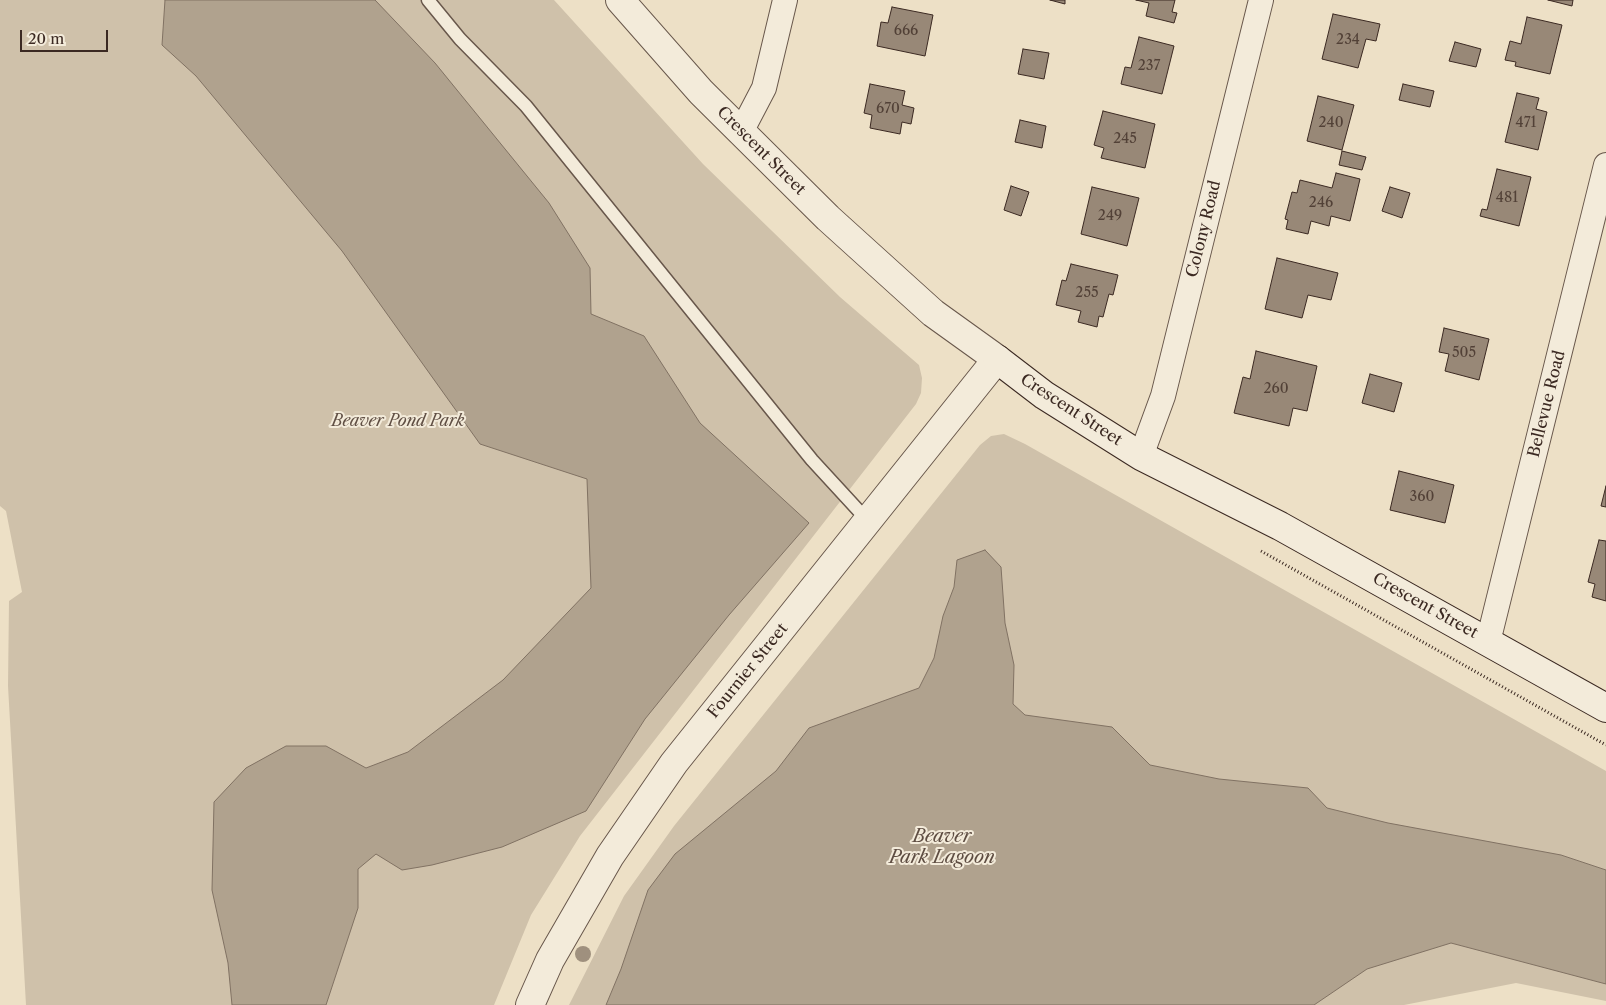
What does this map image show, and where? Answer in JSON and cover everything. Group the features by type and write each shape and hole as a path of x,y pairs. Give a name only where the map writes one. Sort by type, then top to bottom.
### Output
{"street":[{"name":"Crescent Street","path":"620,0 696,86 828,218 926,306 1044,395 1141,456 1280,526 1606,708"},
{"path":"742,132 764,88 785,0"},
{"name":"Colony Road","path":"1141,456 1163,396 1260,0"},
{"name":"Bellevue Road","path":"1488,642 1606,165"},
{"name":"Fournier Street","path":"530,1005 550,960 610,856 674,763 869,522 997,359"}],"lane":[{"path":"428,0 460,39 526,106 812,460 869,522"}],"green space":[{"name":"Beaver Pond Park","path":"0,0 554,0 703,164 840,297 919,365 922,378 921,393 916,404 580,836 531,915 494,1005 26,1005 8,686 9,601 22,592 6,511 0,506"},
{"path":"1004,434 1025,444 1606,771 1606,1001 1516,983 1404,1005 569,1005 624,896 674,826 980,445 991,436"}],"water":[{"path":"165,0 375,0 435,63 549,203 590,268 591,314 644,336 700,423 809,523 729,615 645,719 586,811 502,847 432,865 402,870 376,854 358,869 358,908 326,1005 232,1005 228,963 212,890 214,802 246,768 286,746 326,746 366,768 408,752 503,680 591,588 587,479 480,444 342,251 196,76 162,45"},
{"name":"Beaver Park Lagoon","path":"985,550 1001,567 1005,623 1014,665 1013,704 1025,715 1112,727 1150,765 1219,779 1308,788 1327,808 1388,823 1561,855 1606,870 1606,984 1451,943 1367,969 1314,1005 606,1005 621,969 648,890 675,854 776,771 809,728 919,688 934,658 943,616 954,587 957,560"}],"building":[{"path":"1050,0 1065,0 1065,4"},
{"path":"1136,0 1175,0 1172,12 1177,13 1174,23 1146,16 1149,3"},
{"path":"1548,0 1573,0 1572,6"},
{"path":"892,7 933,15 925,56 877,46 881,22 888,23"},
{"path":"1333,14 1380,24 1376,41 1366,39 1358,68 1322,59"},
{"path":"1527,17 1562,25 1550,74 1515,66 1516,62 1505,60 1510,41 1521,44"},
{"path":"1139,37 1174,46 1162,94 1121,84 1125,67 1131,68"},
{"path":"1455,42 1481,49 1476,67 1449,61"},
{"path":"1023,49 1049,53 1044,79 1018,74"},
{"path":"870,84 905,91 902,105 914,108 911,124 902,122 900,134 870,128 872,115 864,113"},
{"path":"1403,84 1434,91 1430,107 1399,100"},
{"path":"1517,93 1539,98 1536,109 1547,112 1538,150 1505,142"},
{"path":"1318,96 1354,105 1342,150 1307,141"},
{"path":"1103,111 1155,124 1145,168 1101,158 1104,148 1094,145"},
{"path":"1020,120 1046,126 1042,148 1015,142"},
{"path":"1342,151 1366,157 1362,170 1339,165"},
{"path":"1497,169 1531,177 1519,226 1480,216 1482,209 1487,210"},
{"path":"1336,173 1360,179 1350,221 1331,216 1329,226 1311,221 1308,234 1286,229 1288,220 1285,219 1292,192 1297,193 1300,180 1332,188"},
{"path":"1011,186 1029,192 1021,216 1004,210"},
{"path":"1092,187 1139,198 1127,246 1081,234"},
{"path":"1390,187 1410,193 1402,218 1382,211"},
{"path":"1277,258 1338,273 1331,300 1308,295 1302,318 1265,309"},
{"path":"1071,264 1118,275 1113,295 1109,294 1103,317 1099,316 1097,327 1078,322 1081,311 1056,305 1062,280 1066,281"},
{"path":"1444,328 1489,339 1479,380 1445,371 1449,354 1439,352"},
{"path":"1256,351 1317,366 1307,411 1293,408 1289,426 1234,413 1243,377 1250,379"},
{"path":"1370,374 1402,383 1394,412 1362,403"},
{"path":"1399,471 1454,485 1445,523 1390,510"},
{"path":"1606,486 1606,507 1601,506"},
{"path":"1599,540 1606,541 1606,601 1592,597 1595,584 1588,582"}]}
